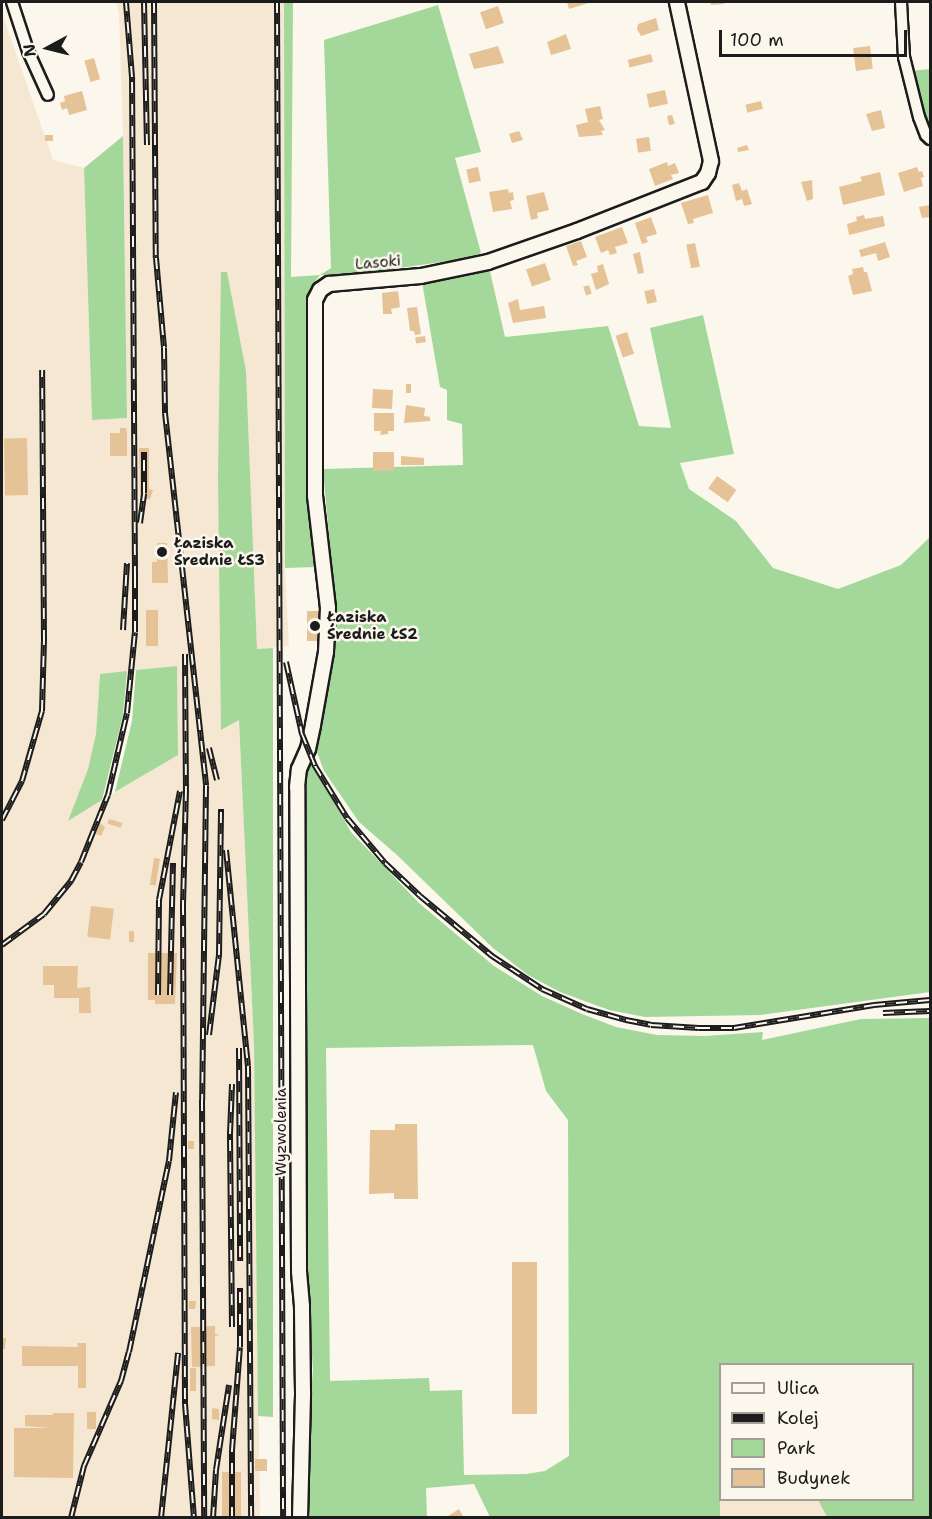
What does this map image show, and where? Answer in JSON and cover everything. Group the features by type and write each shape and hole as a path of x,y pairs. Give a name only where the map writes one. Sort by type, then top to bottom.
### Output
{"street":[{"path":"12,2 28,51 48,95"},
{"name":"Lasoki","path":"308,749 326,652 328,608 315,496 315,300 320,290 329,284 421,276 488,262 702,182 708,173 711,161 677,2"},
{"path":"901,2 904,57 919,117 930,139"},
{"name":"Wyzwolenia","path":"300,1518 303,1393 299,1259 297,787 299,769 308,749"}],"shaded area":[{"path":"116,2 284,2 285,568 289,646 257,649 246,371 221,272 222,730 239,720 254,1045 260,1517 2,1517 2,13 53,160 84,168 92,420 127,418 119,14","holes":["177,666 178,755 69,820 88,769 96,734 100,674"]},
{"path":"720,1501 819,1501 827,1517 720,1518"}],"green space":[{"path":"284,2 293,2 291,277 320,275 310,288 307,303 308,500 317,567 285,568"},
{"path":"438,5 481,152 455,158 481,253 463,259 349,275 320,275 331,268 324,40"},
{"path":"930,69 930,128 921,119 910,71"},
{"path":"123,136 127,418 92,420 84,168"},
{"path":"489,267 505,337 608,326 639,426 671,428 650,328 703,315 734,454 680,463 689,489 736,521 773,568 838,589 901,565 930,537 930,992 761,1015 645,1017 609,1010 560,992 528,975 493,948 397,855 359,822 324,771 315,747 336,613 323,469 463,465 462,424 447,420 447,390 440,387 422,282"},
{"path":"221,272 227,272 246,371 257,649 273,648 273,1417 258,1416 254,1045 239,720 221,730 218,476"},
{"path":"177,666 178,755 115,792 132,721 136,670"},
{"path":"127,671 123,715 102,800 68,821 88,769 96,734 100,674"},
{"path":"310,760 351,832 419,903 494,966 542,996 616,1027 657,1035 705,1036 763,1032 762,1040 861,1019 930,1018 930,1517 827,1517 819,1501 914,1501 914,1363 719,1363 720,1517 490,1517 474,1484 426,1488 427,1517 305,1517 305,1463 313,1370 304,1238 302,821 304,771","holes":["533,1045 546,1091 568,1120 569,1456 545,1471 526,1474 464,1475 462,1390 430,1391 429,1378 330,1381 326,1048"]}],"building":[{"path":"567,2 592,2 569,9"},
{"path":"710,2 723,2 724,4 711,5"},
{"path":"498,6 504,23 486,29 480,12"},
{"path":"656,18 659,30 641,36 637,29 638,24"},
{"path":"566,34 571,49 551,55 547,42"},
{"path":"498,46 504,63 474,69 469,54"},
{"path":"870,46 873,69 856,71 853,48"},
{"path":"651,54 653,62 630,68 628,60"},
{"path":"94,58 100,79 90,82 84,61"},
{"path":"665,90 668,104 649,108 646,94"},
{"path":"82,91 87,110 69,115 67,108 62,110 60,103 65,101 64,96"},
{"path":"761,101 763,109 747,113 745,105"},
{"path":"600,106 603,119 599,120 605,130 601,131 603,135 579,137 576,125 588,122 585,109"},
{"path":"881,110 885,128 872,131 866,114"},
{"path":"672,115 675,124 669,125 667,116"},
{"path":"519,131 523,140 512,143 509,134"},
{"path":"45,135 53,135 53,141 45,141"},
{"path":"649,137 651,151 638,153 636,139"},
{"path":"747,145 749,150 738,152 737,148"},
{"path":"667,162 668,166 675,163 679,173 671,175 673,179 655,186 649,169"},
{"path":"478,167 481,181 469,183 466,169"},
{"path":"917,167 919,172 922,171 924,177 921,178 923,186 904,192 898,173"},
{"path":"880,172 885,195 843,205 839,187 862,181 860,177"},
{"path":"812,180 813,199 807,201 801,182"},
{"path":"739,183 742,191 747,189 752,204 744,206 742,199 736,201 732,185"},
{"path":"508,189 509,193 513,192 514,200 510,201 512,209 493,212 489,192"},
{"path":"544,192 549,210 537,213 538,218 531,220 526,196"},
{"path":"708,195 713,213 693,219 694,223 688,224 681,203"},
{"path":"930,205 930,217 922,218 919,207"},
{"path":"864,215 865,219 883,216 885,226 849,235 847,224 857,221 856,217"},
{"path":"651,217 657,234 646,237 648,242 642,244 635,223"},
{"path":"622,227 628,243 615,247 617,253 610,255 608,250 601,253 595,237"},
{"path":"581,241 587,257 576,261 578,265 573,266 566,246"},
{"path":"885,242 890,257 878,261 876,253 861,257 859,250"},
{"path":"695,243 700,266 691,268 686,245"},
{"path":"640,252 644,273 638,274 633,254"},
{"path":"545,263 551,280 532,287 526,270"},
{"path":"603,264 609,284 596,290 591,274 598,272 597,266"},
{"path":"863,267 864,272 867,272 872,291 853,295 848,276 853,274 852,269"},
{"path":"589,285 592,294 586,295 583,287"},
{"path":"654,289 657,302 647,304 644,291"},
{"path":"398,291 400,307 391,309 392,314 383,314 382,293"},
{"path":"518,299 520,310 544,306 546,318 513,323 508,303"},
{"path":"417,307 421,334 415,335 414,331 410,331 407,308"},
{"path":"627,332 634,354 623,358 616,336"},
{"path":"425,336 426,342 416,343 415,338"},
{"path":"406,384 411,384 411,393 406,393"},
{"path":"373,389 393,390 392,409 372,408"},
{"path":"406,405 425,408 424,416 430,417 430,421 404,423"},
{"path":"374,413 394,413 394,431 380,435 381,431 374,431"},
{"path":"120,428 126,428 127,456 110,456 110,433 120,433"},
{"path":"4,438 27,438 28,495 5,495"},
{"path":"139,448 149,448 149,489 153,490 150,499 140,500"},
{"path":"373,452 394,452 394,471 373,471"},
{"path":"401,456 424,458 424,465 401,465"},
{"path":"717,476 736,490 728,502 708,488"},
{"path":"157,543 167,543 168,583 152,583 152,562 157,562"},
{"path":"146,610 158,610 158,646 146,646"},
{"name":"Łaziska Średnie ŁS2","path":"307,611 322,611 322,641 307,641"},
{"path":"109,819 122,823 121,828 108,824"},
{"path":"100,823 105,827 101,836 96,834"},
{"path":"154,858 160,859 156,886 150,885"},
{"path":"91,906 114,909 110,940 87,937"},
{"path":"129,931 134,931 134,942 129,942"},
{"path":"148,953 177,953 175,1004 155,1004 155,1000 148,1000"},
{"path":"43,966 78,966 77,988 90,987 91,1013 79,1013 79,998 54,998 54,985 43,985"},
{"path":"395,1124 417,1124 418,1199 394,1199 394,1193 369,1194 370,1130 395,1130"},
{"path":"188,1141 194,1141 194,1149 188,1149"},
{"path":"512,1262 537,1262 537,1414 512,1414"},
{"path":"189,1301 196,1301 195,1309 189,1309"},
{"path":"215,1326 215,1334 220,1335 215,1336 215,1366 192,1367 191,1327"},
{"path":"2,1338 6,1338 5,1349 2,1349"},
{"path":"77,1343 86,1343 86,1388 78,1388 78,1366 22,1366 22,1346 78,1347"},
{"path":"190,1368 196,1368 196,1391 190,1391"},
{"path":"212,1408 219,1409 219,1420 212,1419"},
{"path":"87,1412 96,1412 96,1429 87,1429"},
{"path":"53,1413 74,1413 73,1478 14,1477 14,1428 52,1428 25,1426 25,1415 53,1415"},
{"path":"255,1459 267,1459 267,1471 255,1471"},
{"path":"222,1472 241,1472 241,1518 222,1518"},
{"path":"459,1509 464,1518 445,1518"}],"railway":[{"path":"2,945 44,914 71,881 108,795 127,713 135,632 135,577 132,77 126,2"},
{"path":"144,2 147,145"},
{"path":"154,2 156,258 164,348 165,413 206,786 202,1100 204,1518"},
{"path":"277,2 283,1518"},
{"path":"2,820 22,781 42,711 44,641 42,370"},
{"path":"140,523 144,493 144,452"},
{"path":"123,630 127,563"},
{"path":"185,654 186,790 183,904 185,1404 194,1518"},
{"path":"286,662 302,734 315,766 347,818 385,863 420,896 492,956 542,989 587,1009 626,1020 651,1025 699,1028 734,1028 874,1005 930,1000"},
{"path":"209,748 217,780"},
{"path":"158,995 159,900 180,791"},
{"path":"209,1035 219,955 221,809"},
{"path":"226,850 248,1066 251,1518"},
{"path":"170,995 173,863"},
{"path":"883,1013 930,1011"},
{"path":"239,1048 240,1261"},
{"path":"232,1084 230,1134 232,1327"},
{"path":"71,1518 84,1466 121,1381 129,1352 169,1161 176,1092"},
{"path":"232,1518 232,1450 240,1347 240,1288"},
{"path":"161,1518 178,1353"},
{"path":"213,1518 216,1470 229,1385"}],"place":[{"name":"Łaziska Średnie ŁS3","path":"162,552"},
{"name":"Łaziska Średnie ŁS2","path":"315,626"}]}
